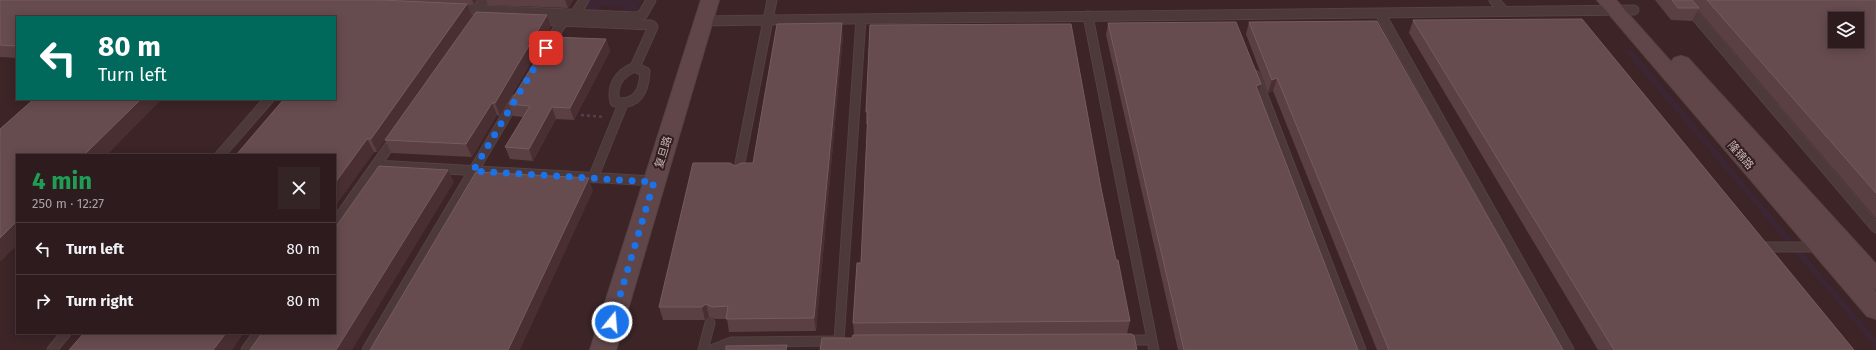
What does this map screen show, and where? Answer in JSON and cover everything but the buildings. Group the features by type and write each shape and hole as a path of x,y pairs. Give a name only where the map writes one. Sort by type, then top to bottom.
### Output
{"main road":[{"name":"复旦路","path":"603,350 710,0"},
{"name":"隆锦路","path":"1620,5 1822,247 1876,309"},
{"name":"隆锦路","path":"1620,5 1876,280"}],"lane":[{"path":"478,14 484,0"},
{"path":"575,14 584,0"},
{"path":"478,14 575,14 636,17 644,14 651,0"},
{"path":"738,173 772,0"},
{"path":"1494,0 1504,12"},
{"path":"1682,0 1876,228"},
{"path":"703,21 1088,16 1234,18 1380,13 1504,12 1620,5"},
{"path":"446,9 478,14 563,21 651,25 653,27 635,67"},
{"path":"1380,13 1569,350"},
{"path":"1088,16 1153,345 1113,340"},
{"path":"711,350 720,345 731,342 798,346 843,341 861,19"},
{"path":"542,55 563,21"},
{"path":"635,67 646,72 643,87 637,98 631,102 623,104 615,102 613,96 614,89 622,74 635,67"},
{"path":"1252,67 1361,350"},
{"path":"367,350 522,89"},
{"path":"221,154 268,100"},
{"path":"593,178 623,104"},
{"path":"336,222 398,134"},
{"path":"376,165 654,182"},
{"path":"1768,259 1755,244 1822,247"},
{"path":"703,350 710,323"},
{"path":"52,350 65,334"},
{"path":"246,350 257,334"}],"path":[{"path":"581,115 618,117"}],"shaded area":[{"path":"588,0 642,0 635,13 621,14 624,7 600,6 596,13 582,10"},
{"path":"1624,50 1633,51 1876,339 1876,348"}],"route":[{"path":"546,48 473,171 654,182 612,322"}]}
